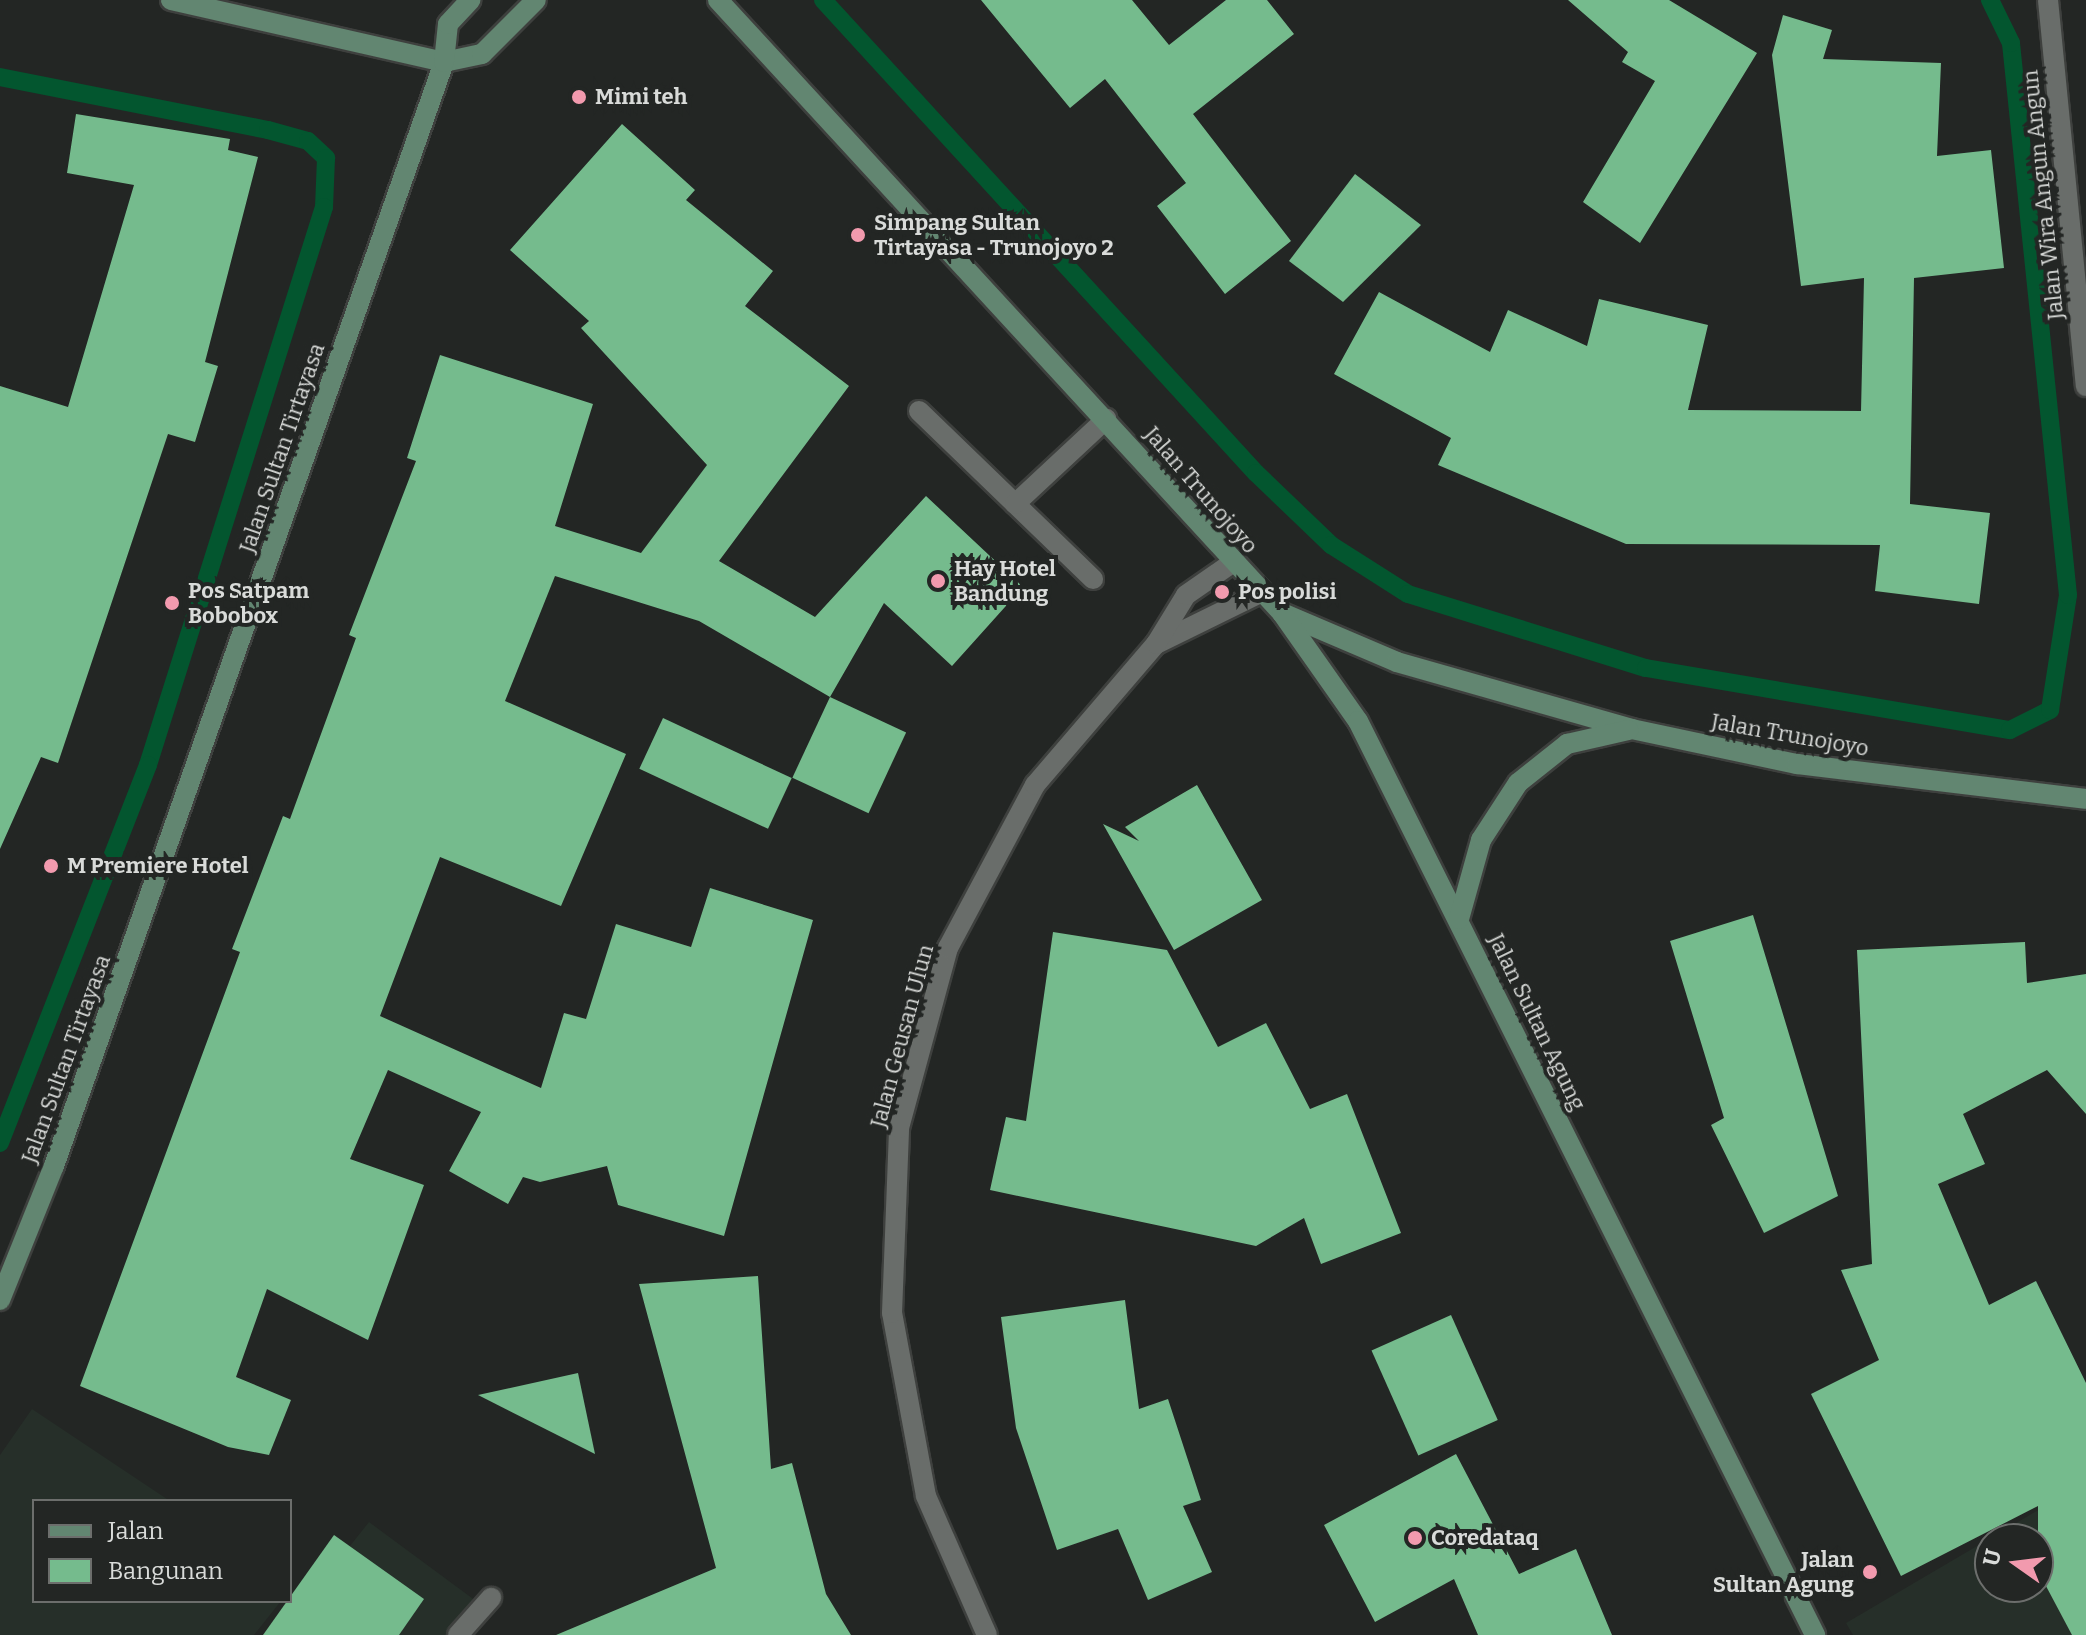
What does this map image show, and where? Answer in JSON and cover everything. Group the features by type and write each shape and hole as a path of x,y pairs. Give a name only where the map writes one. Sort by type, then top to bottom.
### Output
{"street":[{"path":"171,0 444,62 482,54 536,0"},
{"name":"Jalan Sultan Tirtayasa","path":"0,1300 59,1151 444,62 448,24 470,0"},
{"name":"Jalan Trunojoyo","path":"718,0 1106,419 1232,563 1282,613 1397,662 1632,729 1797,764 2086,799"},
{"name":"Jalan Wira Angun Angun","path":"2048,0 2086,386"},
{"path":"919,411 1093,579"},
{"path":"1015,504 1106,419"},
{"name":"Jalan Geusan Ulun","path":"987,1635 926,1496 892,1313 899,1128 948,948 1035,785 1156,644 1186,595 1232,563"},
{"name":"Jalan Geusan Ulun","path":"1156,644 1260,593"},
{"name":"Jalan Sultan Agung","path":"1282,613 1358,721 1815,1635"},
{"path":"1459,919 1481,840 1518,783 1567,744 1632,729"},
{"path":"458,1635 491,1598"}],"shaded area":[{"path":"32,1409 167,1499 32,1499 32,1603 279,1603 254,1635 0,1635 0,1455"},
{"path":"2086,1482 2086,1635 1853,1635 1846,1623 1974,1548 1974,1603 2054,1603 2054,1523 2016,1523"},
{"path":"369,1522 480,1604 454,1635 279,1635"}],"building":[{"path":"981,0 1132,0 1169,45 1226,0 1267,0 1294,34 1193,114 1291,241 1225,294 1157,206 1186,183 1105,79 1070,108"},
{"path":"1568,0 1669,0 1757,53 1640,243 1583,202 1655,81 1622,62 1628,52"},
{"path":"1783,15 1832,30 1823,59 1941,63 1937,156 1991,150 2004,268 1914,278 1910,504 1990,513 1979,604 1875,591 1880,545 1626,544 1438,465 1451,438 1334,374 1379,292 1490,352 1508,310 1587,346 1599,299 1708,325 1688,410 1861,411 1864,278 1801,286 1772,55"},
{"path":"76,114 230,139 228,150 258,157 205,362 218,366 195,442 168,434 58,763 41,757 0,849 0,386 68,407 134,185 67,173"},
{"path":"622,124 695,190 686,200 773,271 745,306 849,386 719,561 815,617 926,496 1023,587 952,666 884,603 830,697 699,621 555,576 505,701 626,754 561,906 440,857 380,1016 541,1088 564,1013 586,1019 616,924 691,947 710,888 813,920 724,1236 618,1205 607,1166 540,1182 523,1177 508,1204 449,1171 481,1112 388,1070 350,1159 424,1185 368,1340 267,1289 236,1377 291,1400 269,1455 228,1447 80,1386 240,952 232,949 283,816 290,819 356,638 349,635 416,461 407,458 440,355 593,404 555,526 641,553 707,465 581,328 589,321 510,250"},
{"path":"1355,174 1421,225 1343,302 1289,261"},
{"path":"830,697 906,732 869,813 792,778"},
{"path":"663,718 792,778 768,829 639,769"},
{"path":"1197,785 1262,900 1174,950 1103,824 1139,841 1125,827"},
{"path":"1753,915 1838,1196 1764,1233 1711,1125 1724,1118 1670,941"},
{"path":"1053,932 1167,950 1218,1047 1266,1023 1310,1109 1347,1094 1401,1233 1321,1264 1304,1218 1256,1246 990,1190 1006,1117 1026,1121"},
{"path":"2025,942 2027,983 2086,974 2086,1114 2047,1070 1963,1114 1985,1164 1938,1184 1989,1305 2036,1281 2086,1383 2086,1635 2072,1635 2054,1601 2054,1523 2038,1523 2038,1506 2005,1523 1974,1523 1974,1539 1901,1576 1811,1394 1879,1360 1841,1270 1872,1264 1857,950"},
{"path":"758,1276 771,1469 792,1463 826,1594 851,1635 556,1635 716,1568 639,1284"},
{"path":"1125,1300 1139,1409 1168,1399 1201,1500 1183,1506 1212,1572 1148,1600 1118,1529 1057,1550 1016,1428 1001,1317"},
{"path":"1451,1315 1498,1420 1418,1455 1372,1350"},
{"path":"578,1373 595,1454 478,1395"},
{"name":"Coredataq","path":"1456,1454 1519,1574 1576,1549 1612,1635 1478,1635 1454,1579 1375,1622 1324,1525"},
{"path":"334,1535 424,1599 399,1635 263,1635 286,1603 292,1603 292,1594"}],"waterway":[{"path":"823,0 1256,473 1331,545 1408,594 1646,668 2010,730 2050,710 2068,595 2011,43 1990,0"},
{"path":"0,77 268,130 308,141 326,158 324,207 148,765 0,1143"}],"place":[{"name":"Mimi teh","path":"579,97"},
{"name":"Simpang Sultan Tirtayasa - Trunojoyo 2","path":"858,235"},
{"name":"Hay Hotel Bandung","path":"938,581"},
{"name":"Pos polisi","path":"1222,592"},
{"name":"Pos Satpam Bobobox","path":"172,603"},
{"name":"M Premiere Hotel","path":"51,866"},
{"name":"Coredataq","path":"1415,1538"},
{"name":"Jalan Sultan Agung","path":"1870,1572"}]}
